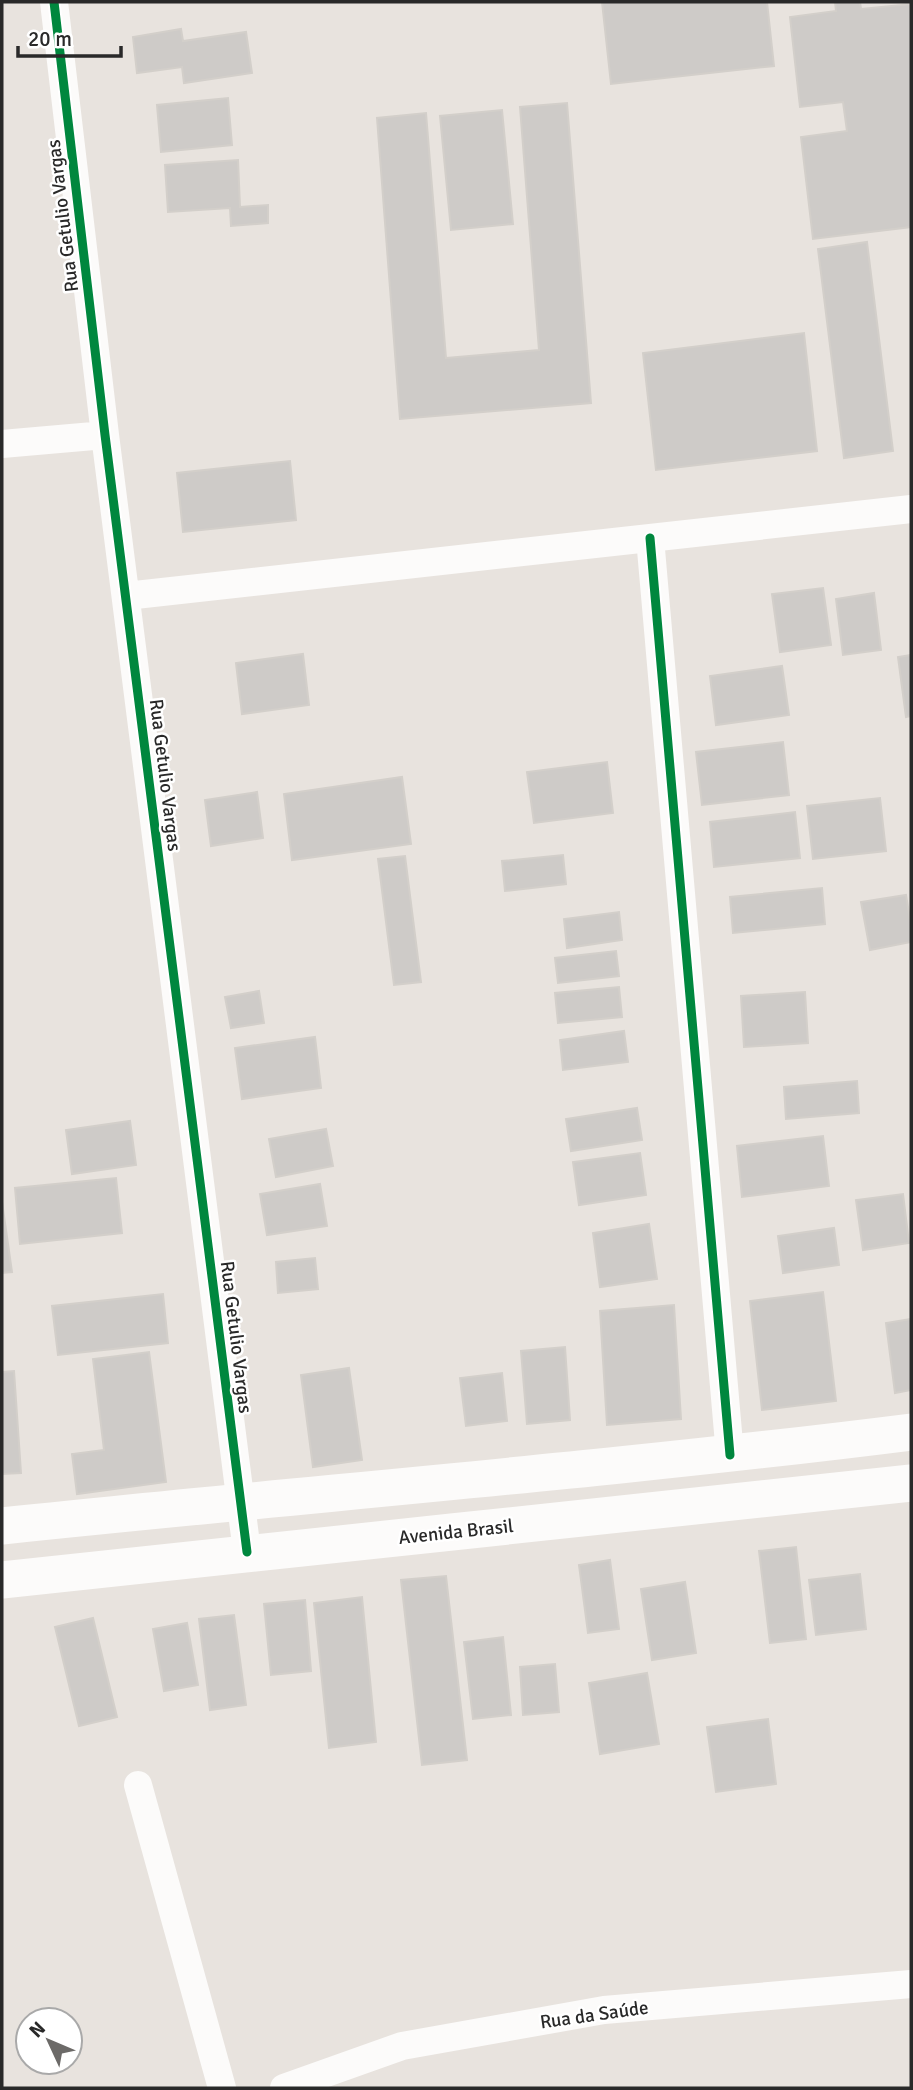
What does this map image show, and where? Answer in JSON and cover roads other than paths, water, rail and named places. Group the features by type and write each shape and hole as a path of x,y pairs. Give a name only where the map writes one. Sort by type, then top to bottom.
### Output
{"street":[{"name":"Rua Getulio Vargas","path":"54,2 105,435 247,1552"},
{"path":"2,444 105,435"},
{"path":"126,596 911,509"},
{"path":"650,538 730,1455"},
{"path":"2,1527 240,1501 730,1455 911,1432"},
{"name":"Avenida Brasil","path":"2,1580 911,1483"},
{"path":"138,1784 222,2088"},
{"name":"Rua da Saúde","path":"284,2088 402,2046 604,2010 911,1984"}]}
